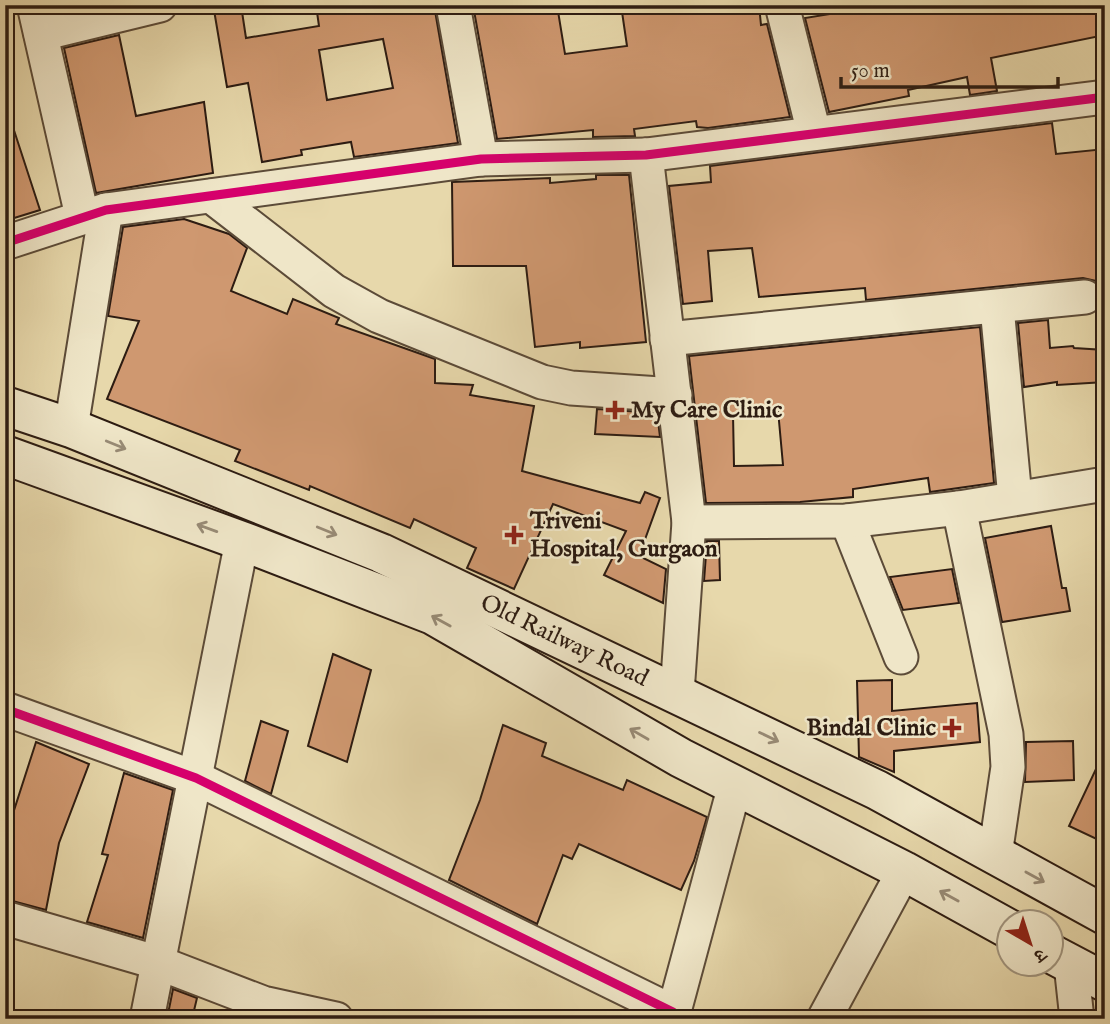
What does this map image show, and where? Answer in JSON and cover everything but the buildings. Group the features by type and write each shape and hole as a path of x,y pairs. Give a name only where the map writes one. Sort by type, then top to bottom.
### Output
{"main road":[{"name":"Old Railway Road","path":"5,407 71,428 381,553 877,790 1105,915"},
{"name":"Old Railway Road","path":"5,454 433,615 681,758 904,871 995,921"},
{"path":"681,758 692,700"},
{"path":"1064,960 1105,982"}],"street":[{"path":"71,428 94,213 38,20 160,5"},
{"path":"453,5 481,159"},
{"path":"782,5 814,133"},
{"path":"5,243 94,213 481,159 646,155 1105,97"},
{"path":"646,155 689,522 692,700"},
{"path":"211,195 334,291 390,321 542,382 570,388 675,395"},
{"path":"667,339 1085,297"},
{"path":"997,307 1015,498"},
{"path":"689,522 847,521 958,508 1105,484"},
{"path":"958,508 1006,734 1008,767 995,855"},
{"path":"847,521 901,657"},
{"path":"147,1019 242,541"},
{"path":"5,709 196,778 672,1015 735,785"},
{"path":"824,1019 904,871"},
{"path":"5,918 159,963 263,1003 336,1019"},
{"path":"1064,972 1077,1019"}],"cycle path":[{"path":"5,243 106,210 481,159 646,155 1105,97"},
{"path":"5,709 196,778 673,1012"}],"place":[{"name":"My Care Clinic","path":"615,410"},
{"name":"Triveni Hospital, Gurgaon","path":"514,535"},
{"name":"Bindal Clinic","path":"952,728"}]}
